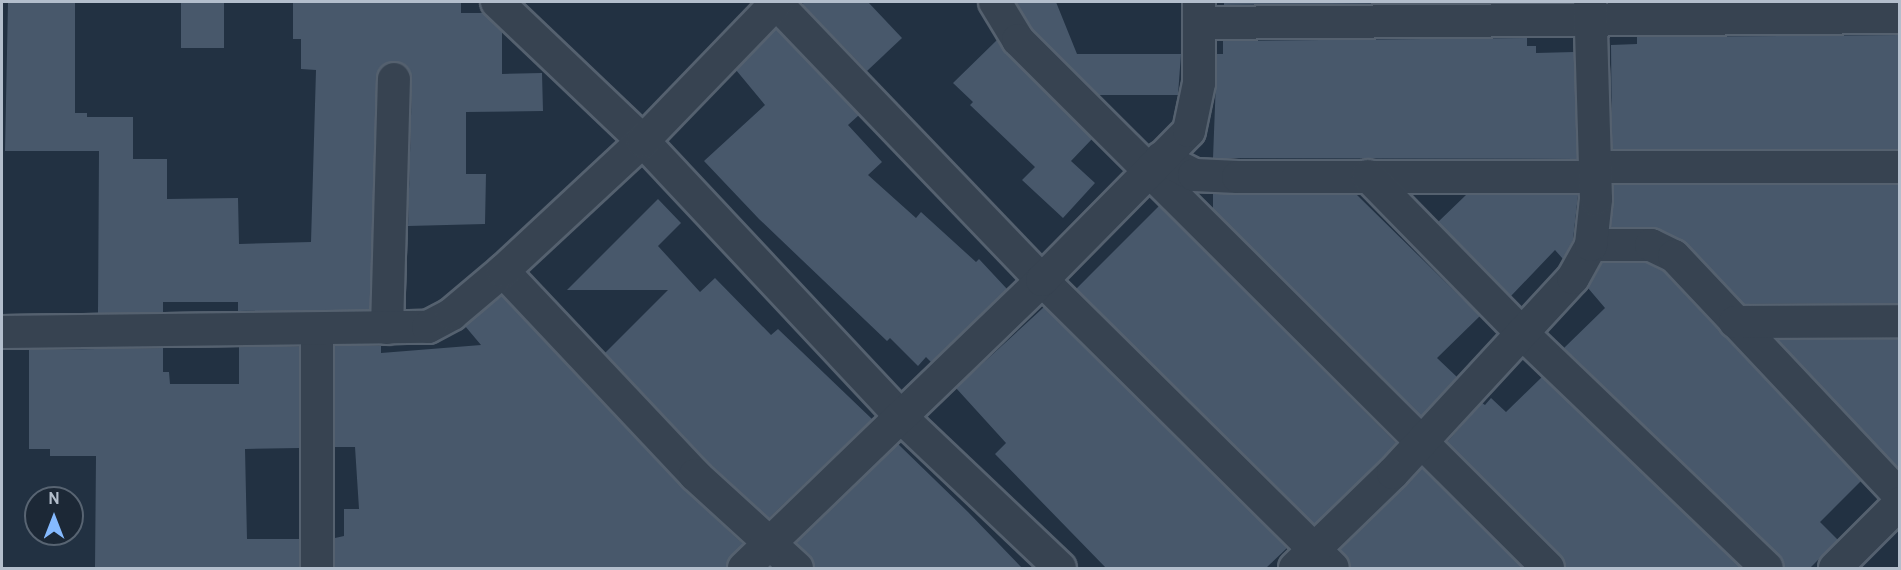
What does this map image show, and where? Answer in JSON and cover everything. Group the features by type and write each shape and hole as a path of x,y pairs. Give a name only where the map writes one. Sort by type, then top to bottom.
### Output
{"street":[{"path":"497,2 643,141 902,417 1060,568"},
{"path":"2,332 428,327 452,314 503,271 643,141 776,2 1314,562 1574,278 1592,245 1595,172 1591,10"},
{"path":"995,2 1018,40 1156,163 1420,444 1548,568"},
{"path":"744,568 1042,280 1189,131 1196,114 1199,12 1591,10 1899,17"},
{"path":"387,328 394,79"},
{"path":"1156,163 1194,175 1368,176 1899,167"},
{"path":"1368,176 1522,333 1767,568"},
{"path":"1592,245 1651,245 1674,256 1899,496"},
{"path":"503,271 695,475 797,568"},
{"path":"1735,322 1899,321"},
{"path":"317,329 317,568"},
{"path":"1835,568 1899,503"}],"building":[{"path":"8,2 75,2 75,113 87,113 87,117 133,117 133,159 167,159 167,199 238,198 239,244 311,242 316,70 301,69 301,39 293,39 293,2 461,2 461,13 483,13 502,32 502,74 542,73 543,111 466,112 466,174 486,174 485,224 408,226 412,79 404,64 395,61 379,69 370,310 238,311 238,302 163,302 163,312 98,313 99,151 5,151"},
{"path":"181,2 224,2 224,48 181,48"},
{"path":"805,2 868,2 902,38 867,71 802,4"},
{"path":"1016,2 1056,2 1077,54 1181,54 1178,95 1098,95 1032,29"},
{"path":"1224,2 1459,2 1459,3 1224,5"},
{"path":"776,29 859,115 848,125 882,162 868,175 916,218 921,212 976,262 979,259 1007,289 931,362 926,357 918,366 890,338 887,341 759,219 704,161 765,105 736,70"},
{"path":"1899,35 1899,149 1612,149 1611,45 1637,44 1637,37"},
{"path":"1527,38 1527,46 1536,46 1536,53 1574,52 1577,159 1213,158 1217,54 1223,54 1223,41"},
{"path":"997,40 1092,139 1071,161 1095,183 1063,218 1022,180 1035,167 970,105 973,102 953,83"},
{"path":"1614,185 1899,185 1899,303 1744,304 1682,240 1652,227 1611,227"},
{"path":"1213,194 1357,195 1480,316 1437,358 1457,377 1421,416 1213,209"},
{"path":"1466,195 1578,195 1573,240 1563,259 1555,250 1511,296 1438,222"},
{"path":"658,199 681,223 658,246 700,292 715,278 771,335 778,329 872,419 769,518 708,462 605,353 668,290 567,290"},
{"path":"1159,206 1397,444 1313,527 1076,289"},
{"path":"1602,263 1647,263 1663,271 1861,481 1820,522 1838,540 1810,568 1784,568 1779,555 1564,348 1605,308 1588,288"},
{"path":"502,296 682,487 743,544 731,556 727,568 335,568 335,538 344,536 344,509 359,509 355,447 335,447 335,346 381,346 381,353 481,345 465,326"},
{"path":"1044,307 1287,548 1266,568 1106,568 995,454 1006,443 956,388"},
{"path":"1899,339 1899,469 1778,340"},
{"path":"239,347 299,347 299,448 245,449 247,539 299,539 299,568 95,568 96,456 50,456 50,449 29,449 29,350 163,348 163,372 169,372 170,384 239,384"},
{"path":"1542,377 1742,568 1565,568 1561,555 1447,442 1482,403 1485,405 1491,398 1506,412"},
{"path":"898,444 1022,568 814,568 810,555 796,543"},
{"path":"1422,468 1523,568 1350,568 1340,550"}]}
